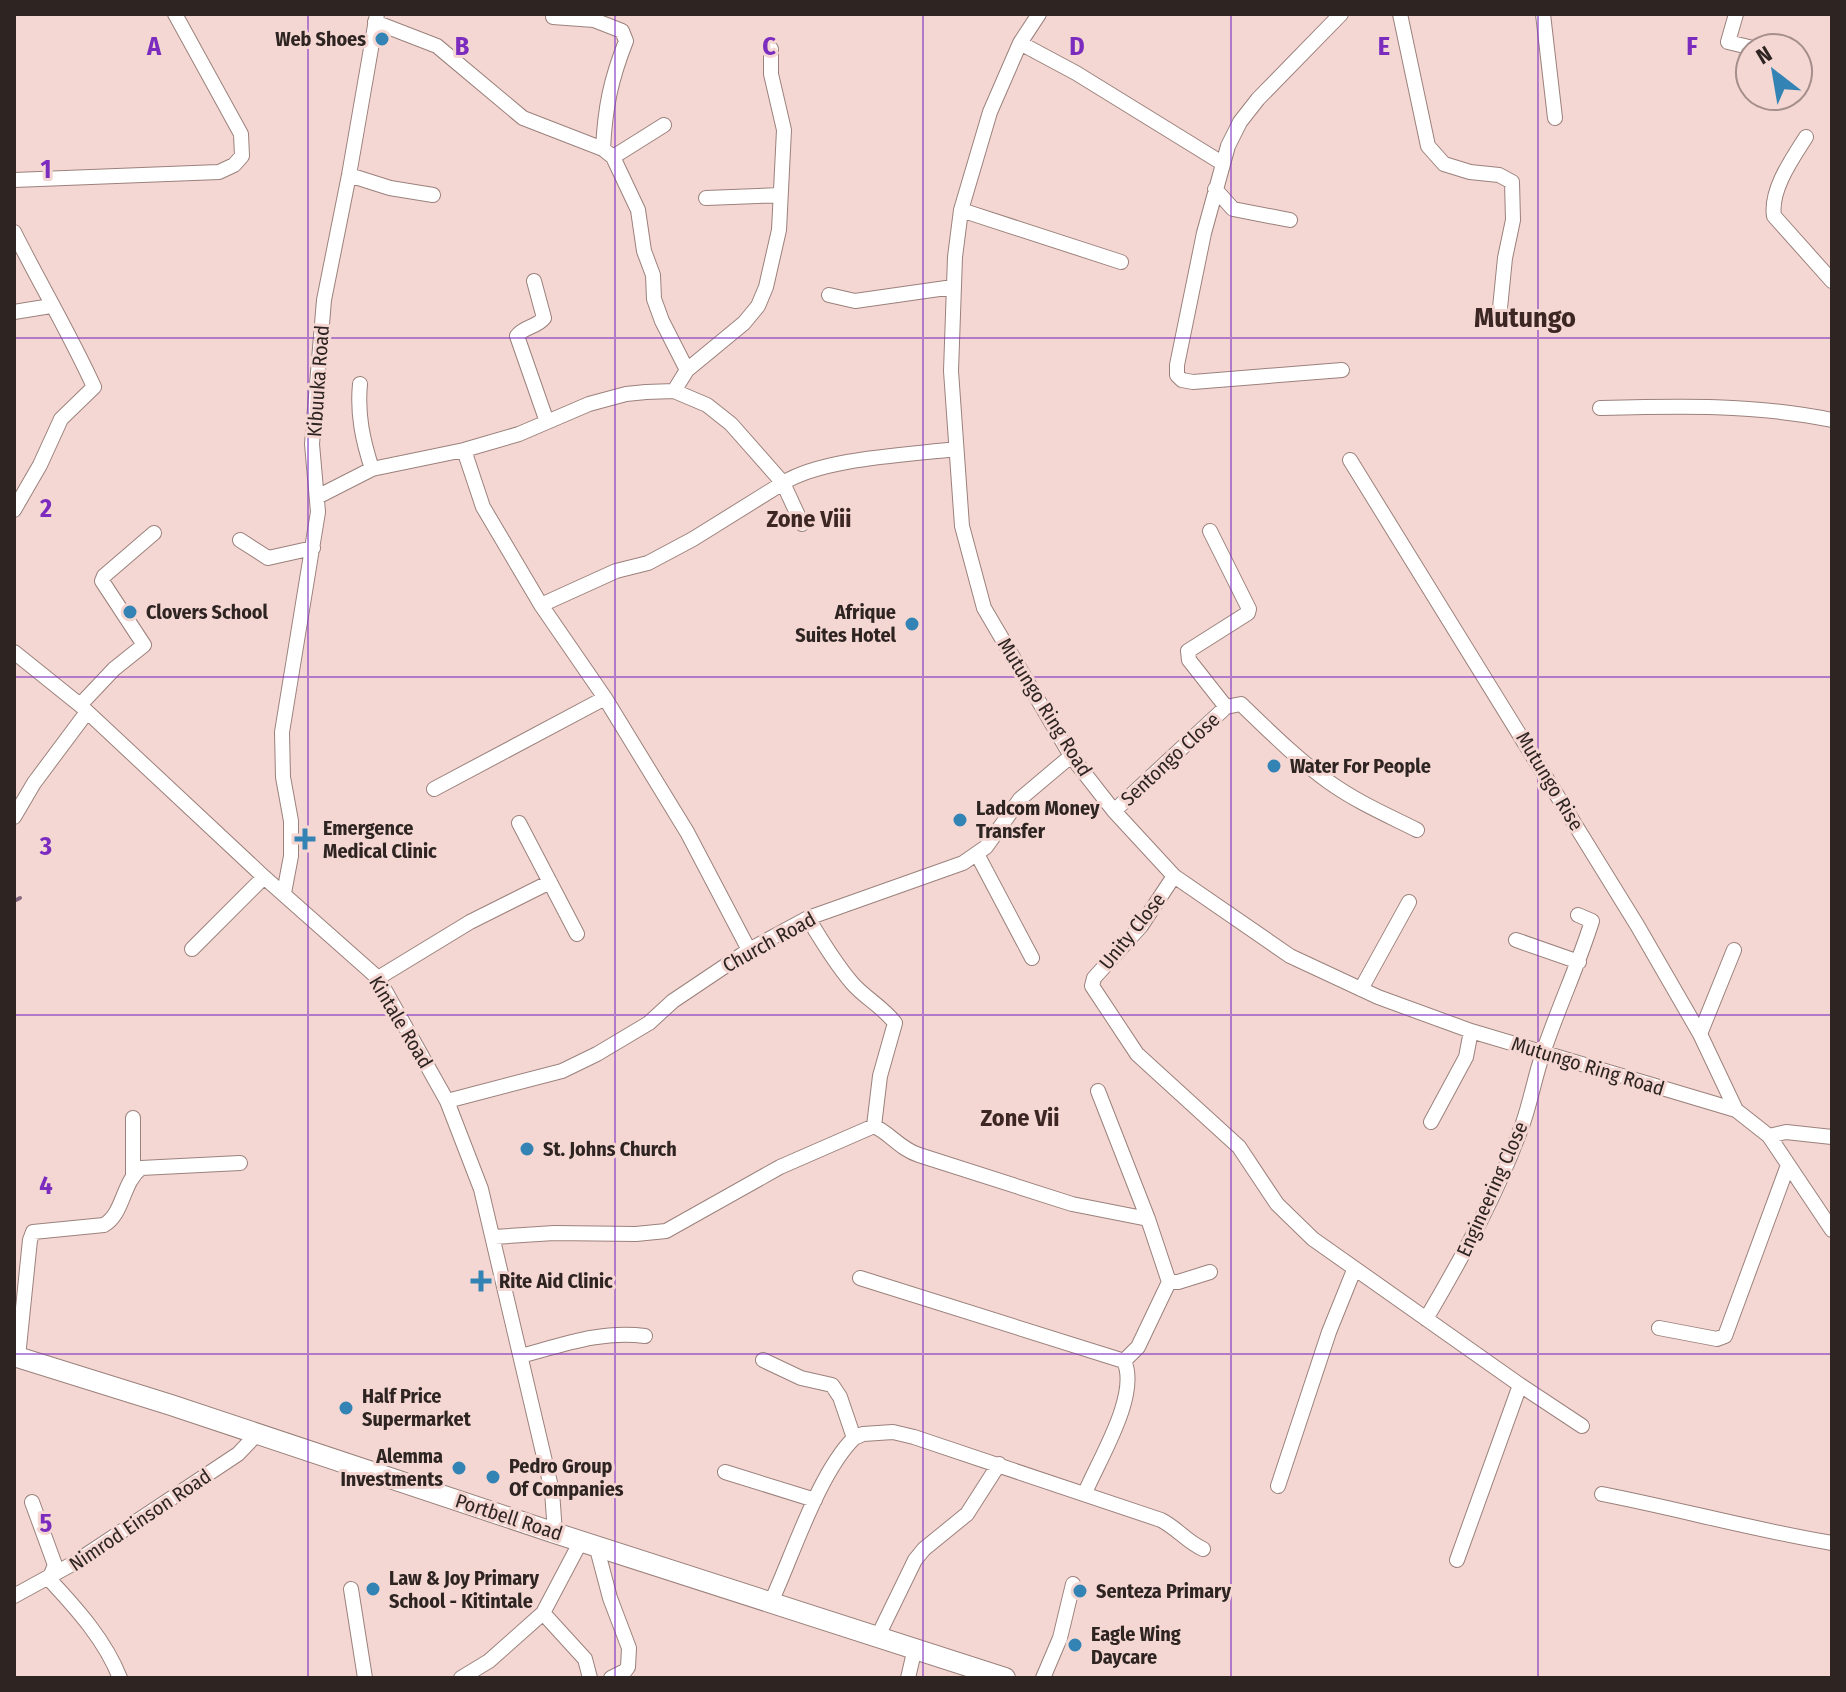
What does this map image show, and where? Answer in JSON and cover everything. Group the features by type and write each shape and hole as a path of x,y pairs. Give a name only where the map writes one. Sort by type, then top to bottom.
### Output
{"main road":[{"name":"Portbell Road","path":"16,1357 258,1433 555,1533 1005,1678"}],"street":[{"path":"14,180 219,172 234,165 242,156 241,134 175,14"},
{"name":"Mutungo Ring Road","path":"1039,14 1020,43 990,112 961,210 953,287 951,371 965,543 984,608 1071,756 1114,811 1174,876 1290,956 1361,989 1471,1031 1736,1110"},
{"path":"1341,14 1258,99 1240,122 1222,163 1215,189 1177,375 1182,380 1193,382 1342,370"},
{"path":"1400,14 1428,146 1444,164 1470,172 1499,175 1512,182 1513,220 1500,308"},
{"path":"1543,14 1555,118"},
{"path":"1734,43 1728,42 1736,14"},
{"path":"553,17 594,20 622,31 626,41 612,77 605,109 608,153 638,210 644,251 653,275 654,299 687,370"},
{"path":"376,18 437,46 523,118 608,153 664,125"},
{"name":"Kibuuka Road","path":"284,893 291,856 291,821 283,777 282,732 319,496 312,444 324,300 376,18"},
{"path":"1020,43 1076,73 1222,163"},
{"path":"674,391 687,370 744,323 758,306 766,287 779,230 784,130 771,74 771,49"},
{"path":"1806,137 1791,160 1780,186 1773,206 1774,216 1832,281"},
{"path":"349,175 390,188 433,195"},
{"path":"1215,189 1233,209 1290,220"},
{"path":"706,198 780,195"},
{"path":"961,210 1121,262"},
{"path":"14,232 94,387 61,419 40,465 14,510"},
{"path":"534,281 544,318 517,336 547,422"},
{"path":"829,295 855,301 953,287"},
{"path":"14,312 51,306"},
{"path":"360,384 357,408 372,469"},
{"path":"319,496 372,469 464,450 519,434 606,398 674,391 707,405 731,424 783,483 802,524"},
{"path":"1600,408 1758,408 1832,420"},
{"path":"541,605 616,571 648,563 693,539 798,473 956,449"},
{"path":"464,450 483,507 541,605 605,698 687,832 749,950"},
{"name":"Mutungo Rise","path":"1350,460 1548,778 1700,1034 1736,1110"},
{"name":"Sentongo Close","path":"1210,531 1249,609 1248,613 1188,651 1189,660 1226,707"},
{"path":"14,817 84,709 114,669 144,645 102,581 154,533"},
{"path":"240,540 268,558 313,548"},
{"name":"Kintale Road","path":"14,652 84,709 264,877 378,978 447,1101 481,1189 552,1491 555,1533"},
{"path":"434,789 605,698"},
{"name":"Sentongo Close","path":"1114,811 1226,707 1241,704 1330,783 1365,805 1417,830"},
{"name":"Church Road","path":"447,1101 562,1071 649,1023 673,1001 749,950 808,918 963,863 986,847 1020,799 1071,756"},
{"path":"519,823 577,934"},
{"path":"977,854 1032,958"},
{"name":"Unity Close","path":"1174,876 1141,926 1094,978 1092,986 1137,1054 1239,1147 1277,1204 1313,1239 1354,1270"},
{"path":"192,949 264,877"},
{"path":"378,978 470,922 550,882"},
{"path":"1361,989 1409,902"},
{"name":"Engineering Close","path":"1426,1319 1475,1236 1525,1119 1543,1052 1592,921 1578,915"},
{"path":"808,918 830,955 854,986 888,1013 895,1023 880,1076 874,1126"},
{"path":"1516,940 1579,962"},
{"path":"1700,1034 1734,950"},
{"path":"1431,1122 1466,1057 1471,1031"},
{"path":"1098,1091 1169,1282 1138,1347 1124,1361"},
{"path":"1736,1110 1769,1136 1832,1230"},
{"path":"16,1357 33,1232 104,1225 112,1220 133,1174 133,1118"},
{"path":"874,1126 905,1150 919,1155 1072,1204 1148,1219"},
{"path":"494,1237 666,1231 780,1167 874,1126"},
{"path":"1769,1136 1786,1132 1832,1137"},
{"path":"133,1174 141,1168 240,1163"},
{"path":"1659,1328 1717,1339 1725,1336 1788,1165"},
{"path":"1278,1486 1329,1332 1354,1270 1582,1426"},
{"path":"1169,1282 1210,1272"},
{"path":"860,1278 1124,1361"},
{"path":"521,1356 598,1336 627,1333 645,1336"},
{"path":"763,1360 801,1378 832,1385 840,1397 854,1438"},
{"path":"1085,1493 1125,1401 1128,1384 1124,1361"},
{"path":"1457,1560 1520,1385"},
{"path":"771,1602 815,1500 846,1446 863,1434 893,1432 1085,1493 1174,1526 1203,1549"},
{"name":"Nimrod Einson Road","path":"14,1596 49,1579 238,1454 258,1433"},
{"path":"878,1636 915,1560 967,1514 999,1464"},
{"path":"725,1472 815,1500"},
{"path":"1602,1494 1680,1509 1739,1526 1832,1543"},
{"path":"32,1502 55,1565 49,1579 103,1644 120,1678"},
{"path":"461,1678 489,1661 543,1613 589,1543"},
{"path":"589,1543 629,1648 628,1667 611,1678"},
{"path":"1043,1678 1060,1638 1073,1584"},
{"path":"351,1589 365,1678"},
{"path":"543,1613 585,1659 590,1678"},
{"path":"908,1678 915,1648"}],"waterway":[{"path":"14,901 20,898"}],"place":[{"name":"Web Shoes","path":"382,39"},
{"name":"Clovers School","path":"130,612"},
{"name":"Afrique Suites Hotel","path":"912,624"},
{"name":"Water For People","path":"1274,766"},
{"name":"Ladcom Money Transfer","path":"960,820"},
{"name":"Emergence Medical Clinic","path":"305,839"},
{"name":"St. Johns Church","path":"527,1149"},
{"name":"Rite Aid Clinic","path":"481,1281"},
{"name":"Half Price Supermarket","path":"346,1408"},
{"name":"Alemma Investments","path":"459,1468"},
{"name":"Pedro Group Of Companies","path":"493,1477"},
{"name":"Law & Joy Primary School - Kitintale","path":"373,1589"},
{"name":"Senteza Primary","path":"1080,1591"},
{"name":"Eagle Wing Daycare","path":"1075,1645"}],"district":[{"name":"Mutungo","path":"1525,317"},
{"name":"Zone Viii","path":"809,519"},
{"name":"Zone Vii","path":"1020,1118"}]}
